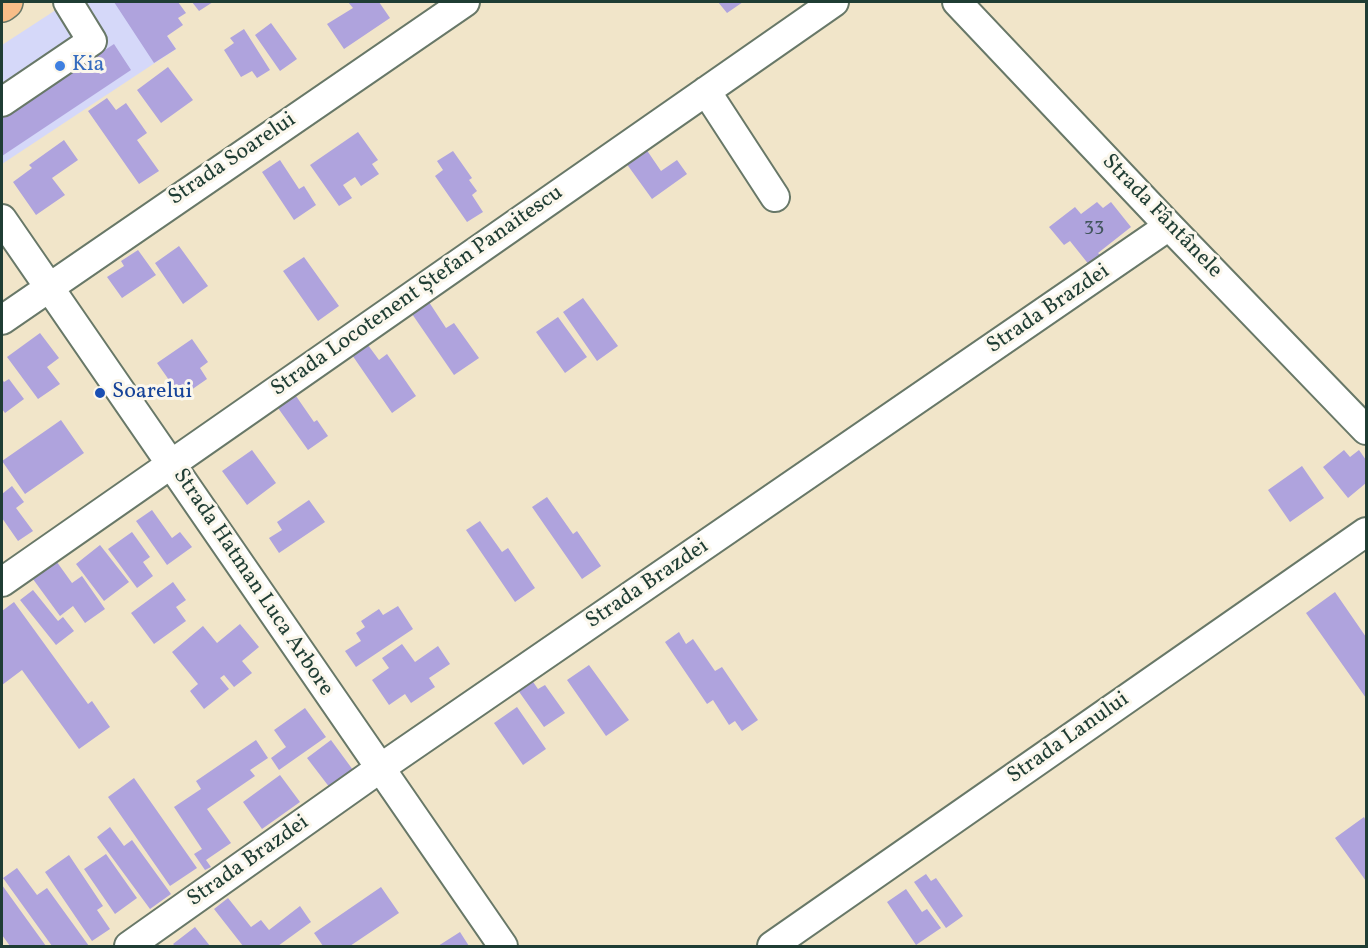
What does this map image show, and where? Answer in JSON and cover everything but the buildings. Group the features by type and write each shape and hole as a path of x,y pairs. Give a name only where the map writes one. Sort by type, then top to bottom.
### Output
{"main road":[{"path":"2,5 6,2"}],"street":[{"path":"2,102 92,41 68,2"},
{"name":"Strada Soarelui","path":"2,320 465,2"},
{"name":"Strada Locotenent Ștefan Panaitescu","path":"2,582 834,2"},
{"name":"Strada Fântânele","path":"957,2 1366,430"},
{"path":"706,91 775,197"},
{"name":"Strada Hatman Luca Arbore","path":"2,219 503,946"},
{"name":"Strada Brazdei","path":"129,946 379,769 1169,226"},
{"name":"Strada Lanului","path":"772,946 1366,532"}],"shaded area":[{"path":"68,2 145,2 176,49 2,164 2,45"}],"place":[{"name":"Kia","path":"60,66"},
{"name":"Soarelui","path":"100,393"}]}
